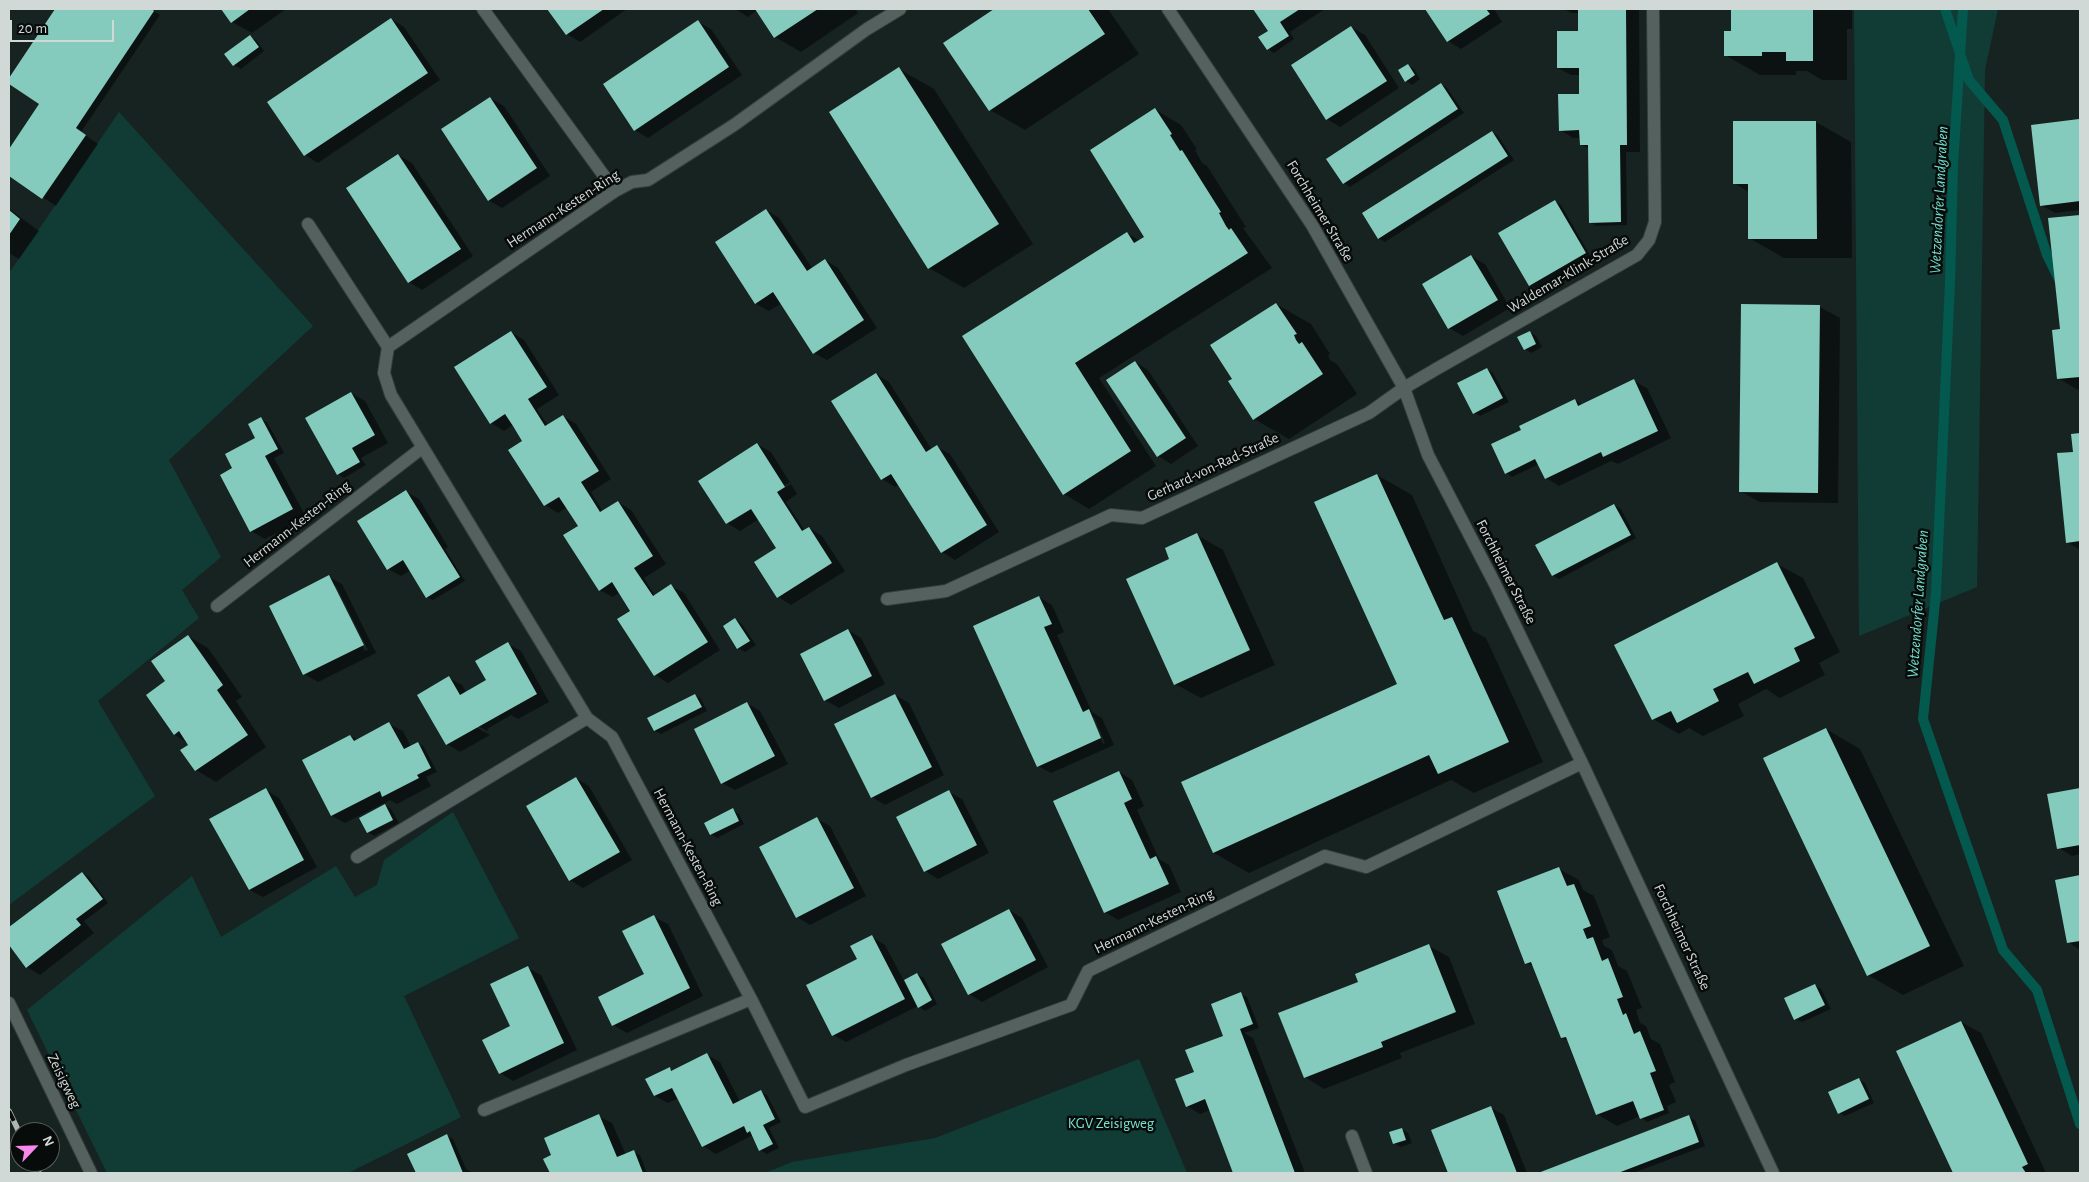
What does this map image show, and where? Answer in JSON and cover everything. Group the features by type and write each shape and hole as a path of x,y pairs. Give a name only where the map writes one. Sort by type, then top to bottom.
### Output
{"street":[{"path":"483,9 615,191"},
{"name":"Hermann-Kesten-Ring","path":"900,9 868,29 734,126 648,180 632,182 615,191 388,347 384,372 391,395 422,448 587,718 612,737 751,999 805,1106 906,1065 1071,1005 1088,971 1325,856 1366,867 1582,764"},
{"name":"Forchheimer Straße","path":"1168,9 1312,225 1404,388 1428,456 1495,584 1582,764 1773,1173"},
{"name":"Waldemar-Klink-Straße","path":"1404,388 1638,255 1649,240 1655,222 1653,9"},
{"path":"308,224 388,347"},
{"name":"Gerhard-von-Rad-Straße","path":"887,599 946,591 1111,514 1142,518 1369,413 1404,388"},
{"name":"Hermann-Kesten-Ring","path":"217,606 422,448"},
{"path":"357,857 587,718"},
{"path":"484,1110 751,999"},
{"name":"Zeisigweg","path":"9,1003 91,1173"},
{"path":"1352,1136 1366,1173"}],"green space":[{"path":"1854,9 1998,9 1985,70 1977,587 1859,636"},
{"path":"119,112 313,326 169,460 221,557 182,590 199,618 98,701 155,796 9,905 9,273"},
{"path":"453,812 519,938 404,996 461,1117 348,1173 107,1173 27,1010 192,876 221,937 336,866 355,897 377,885 384,860"},
{"name":"KGV Zeisigweg","path":"1139,1059 1187,1173 765,1173 792,1162 935,1138"}],"building":[{"path":"55,9 152,9 154,11 76,128 86,135 42,199 9,176 9,149 39,104 9,84 9,78"},
{"path":"221,9 250,9 231,23"},
{"path":"547,9 604,9 566,35"},
{"path":"755,9 818,9 774,38"},
{"path":"994,9 1088,9 1105,34 989,111 943,43"},
{"path":"1253,9 1300,9 1280,22 1289,36 1267,50 1258,37 1268,31"},
{"path":"1425,9 1486,9 1490,14 1447,42"},
{"path":"1578,9 1626,9 1627,145 1620,145 1621,222 1589,223 1588,145 1580,145 1579,130 1559,131 1558,94 1579,94 1579,68 1557,68 1557,31 1578,31"},
{"path":"1731,9 1813,9 1813,61 1786,61 1786,52 1762,52 1762,56 1724,56 1724,31 1731,31"},
{"path":"391,18 428,73 304,156 267,102"},
{"path":"698,20 729,67 634,131 603,84"},
{"path":"1351,26 1387,81 1326,120 1291,65"},
{"path":"250,35 259,47 233,66 224,54"},
{"path":"1408,64 1415,75 1405,82 1398,70"},
{"path":"899,67 999,224 928,269 829,112"},
{"path":"1441,83 1458,109 1343,184 1326,159"},
{"path":"490,97 537,168 488,201 441,129"},
{"path":"1155,108 1172,134 1170,135 1180,151 1182,150 1221,212 1219,213 1226,226 1229,230 1231,228 1248,253 1075,363 1131,451 1063,495 962,336 1127,232 1134,243 1144,237 1090,150"},
{"path":"2079,119 2080,201 2040,206 2031,125"},
{"path":"1733,121 1816,121 1817,239 1748,239 1748,184 1733,184"},
{"path":"1492,131 1508,156 1378,239 1362,213"},
{"path":"398,154 461,249 408,283 346,188"},
{"path":"1555,200 1586,253 1529,286 1498,233"},
{"path":"766,209 807,271 825,259 864,320 813,354 773,292 755,304 715,242"},
{"path":"9,210 20,219 9,235"},
{"path":"2080,215 2080,377 2057,379 2052,330 2060,329 2048,218"},
{"path":"1471,255 1498,300 1448,329 1422,284"},
{"path":"1276,303 1297,334 1294,335 1296,340 1299,344 1302,342 1323,374 1253,420 1228,381 1232,379 1210,345"},
{"path":"1741,304 1820,305 1818,493 1739,492"},
{"path":"511,331 547,387 528,399 545,426 563,415 599,471 581,482 600,512 618,501 653,556 634,568 653,596 671,584 708,642 654,676 617,619 630,611 612,582 599,591 563,535 578,526 559,497 544,506 508,450 522,441 513,426 505,414 490,424 454,367"},
{"path":"1530,331 1536,344 1524,350 1517,337"},
{"path":"1135,361 1186,438 1157,457 1106,380"},
{"path":"1487,368 1503,398 1473,414 1457,383"},
{"path":"876,373 926,452 937,445 987,525 941,553 891,474 881,480 831,401"},
{"path":"1634,379 1658,431 1603,457 1601,452 1545,479 1535,459 1505,474 1491,444 1521,430 1519,426 1575,399 1578,406"},
{"path":"351,392 375,435 352,448 360,462 337,475 305,418"},
{"path":"261,417 278,449 265,456 293,509 250,532 220,475 232,468 225,454 255,438 248,424"},
{"path":"2080,433 2080,541 2066,543 2057,453 2073,452 2071,434"},
{"path":"757,443 785,487 777,492 802,531 809,527 832,563 777,598 754,562 776,548 751,509 726,524 698,481"},
{"path":"1377,474 1444,620 1452,617 1509,742 1438,774 1429,755 1213,853 1181,782 1397,684 1314,502"},
{"path":"406,490 460,577 426,598 403,560 387,570 357,521"},
{"path":"1614,504 1631,535 1552,576 1535,545"},
{"path":"1197,533 1250,650 1174,685 1126,579 1169,559 1165,548"},
{"path":"1777,562 1815,638 1794,648 1800,661 1754,684 1748,672 1713,689 1719,701 1677,723 1671,711 1652,720 1614,645"},
{"path":"329,575 364,645 303,675 269,606"},
{"path":"1039,596 1052,624 1044,627 1083,712 1089,709 1101,738 1037,767 973,626"},
{"path":"735,618 750,641 737,649 723,626"},
{"path":"848,629 872,676 824,701 800,654"},
{"path":"188,635 223,685 217,690 248,735 195,771 180,750 188,745 179,731 174,735 146,695 165,681 151,661"},
{"path":"508,642 537,694 446,745 417,695 449,676 460,695 486,680 475,661"},
{"path":"695,694 702,707 654,731 647,718"},
{"path":"895,694 932,767 871,798 834,724"},
{"path":"747,702 775,756 721,784 694,729"},
{"path":"389,722 404,749 418,742 431,768 417,775 419,778 382,797 380,791 331,816 302,760 350,735 354,741"},
{"path":"1826,728 1930,946 1867,976 1763,758"},
{"path":"1119,771 1132,799 1124,803 1150,859 1156,856 1169,884 1104,913 1053,801"},
{"path":"576,777 620,852 569,881 526,806"},
{"path":"266,788 304,860 249,890 209,819"},
{"path":"2080,788 2080,845 2057,849 2047,794"},
{"path":"949,790 977,845 924,872 896,817"},
{"path":"385,804 393,820 367,833 359,818"},
{"path":"733,808 739,821 710,835 704,823"},
{"path":"817,817 854,888 796,918 759,847"},
{"path":"1559,867 1567,886 1574,884 1591,926 1583,929 1587,939 1593,937 1602,961 1608,958 1623,997 1617,999 1623,1015 1626,1013 1634,1034 1640,1031 1656,1071 1650,1073 1664,1110 1640,1119 1633,1101 1596,1115 1566,1037 1561,1038 1531,962 1525,964 1497,891"},
{"path":"82,872 103,899 76,919 81,925 26,968 9,945 9,927"},
{"path":"2080,875 2080,941 2067,943 2055,880"},
{"path":"1009,909 1036,960 968,995 941,944"},
{"path":"654,915 690,988 612,1026 598,997 644,974 622,931"},
{"path":"872,935 905,999 832,1036 806,985 857,959 850,946"},
{"path":"1429,944 1456,1012 1381,1042 1383,1047 1304,1078 1278,1013 1358,982 1355,974"},
{"path":"528,966 564,1043 499,1074 482,1040 510,1026 490,984"},
{"path":"917,973 932,1000 918,1008 904,980"},
{"path":"1815,984 1825,1005 1794,1020 1784,998"},
{"path":"1241,992 1253,1024 1240,1029 1295,1173 1233,1173 1205,1099 1186,1107 1175,1079 1194,1072 1185,1050 1223,1036 1211,1004"},
{"path":"1961,1021 2028,1164 2022,1167 2026,1173 1953,1173 1896,1051"},
{"path":"707,1053 733,1104 761,1090 775,1119 763,1125 773,1144 759,1151 750,1131 747,1133 744,1126 702,1147 672,1088 654,1096 645,1079 670,1067 671,1071"},
{"path":"1859,1078 1869,1099 1838,1114 1828,1092"},
{"path":"1491,1106 1517,1173 1448,1173 1431,1130"},
{"path":"599,1114 617,1157 634,1150 643,1173 550,1173 543,1159 551,1155 544,1138"},
{"path":"1689,1115 1699,1142 1618,1173 1538,1173"},
{"path":"1402,1128 1406,1140 1393,1144 1389,1132"},
{"path":"447,1134 463,1173 416,1173 407,1154"}],"waterway":[{"name":"Wetzendorfer Landgraben","path":"1945,9 1969,80 2003,120 2047,255 2059,279"},
{"name":"Wetzendorfer Landgraben","path":"1963,9 1953,165 1950,282 1936,593 1923,719 2003,950 2037,990 2080,1124"}],"railway":[{"path":"9,1111 14,1122"}]}
